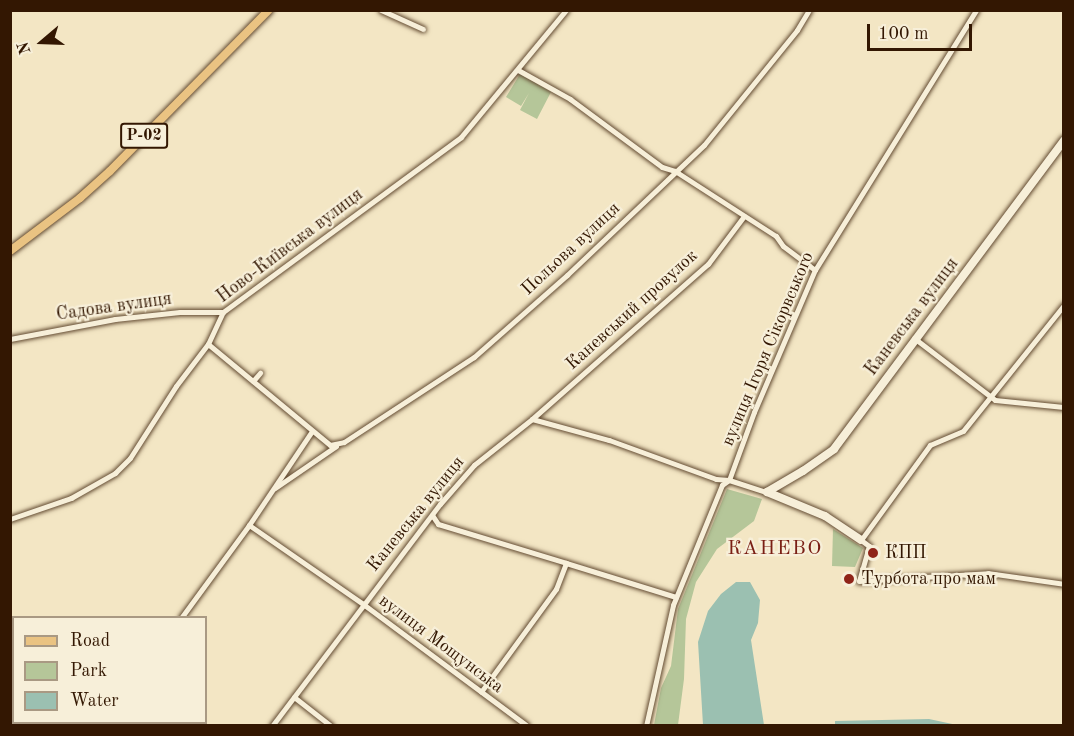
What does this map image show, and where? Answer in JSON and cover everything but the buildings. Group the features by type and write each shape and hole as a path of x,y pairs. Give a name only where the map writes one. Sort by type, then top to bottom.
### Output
{"main road":[{"name":"Р-02","path":"10,251 102,178 269,10"}],"street":[{"path":"381,10 423,29"},
{"name":"Ново-Київська вулиця","path":"10,519 71,498 115,473 130,458 176,386 208,344 223,312 461,137 566,10"},
{"name":"Польова вулиця","path":"271,490 474,357 567,275 704,146 797,30 808,10"},
{"name":"вулиця Ігоря Сікорвського","path":"646,726 676,597 722,485 729,480 754,412 815,270 976,10"},
{"path":"518,70 570,99 662,167 675,171 776,236 783,246 815,270"},
{"name":"Каневська вулиця","path":"767,492 803,471 834,448 1064,140"},
{"name":"Каневський провулок","path":"532,419 708,264 744,216"},
{"path":"861,540 930,445 963,431 1064,305"},
{"name":"Садова вулиця","path":"10,339 115,319 180,312 223,312"},
{"path":"914,338 995,400 1064,407"},
{"path":"208,344 312,431 330,445 336,446"},
{"path":"253,381 260,373"},
{"path":"532,419 609,440 716,479 729,480 767,492 825,516 868,546 859,581 988,573 1064,584"},
{"name":"Каневська вулиця","path":"272,726 432,514 474,465 532,419"},
{"path":"182,616 249,525 312,431"},
{"path":"432,514 438,524 676,597"},
{"name":"вулиця Мощунська","path":"249,525 363,604 527,726"},
{"path":"482,692 556,589 566,563"},
{"path":"294,697 331,726"}],"green space":[{"path":"520,74 551,92 537,119 520,110 529,93 521,106 506,97"},
{"path":"727,489 762,499 754,521 717,549 696,582 686,619 684,679 678,725 654,725 661,688 671,666 678,609"},
{"path":"833,529 863,548 855,567 832,566"}],"water":[{"path":"736,582 750,582 760,600 758,623 751,640 764,725 703,725 698,642 708,611 721,594"},
{"path":"929,719 957,725 835,725 835,721"}],"place":[{"name":"КПП","path":"873,553"},
{"name":"Турбота про мам","path":"849,579"}],"district":[{"name":"КАНЕВО","path":"775,549"}]}
